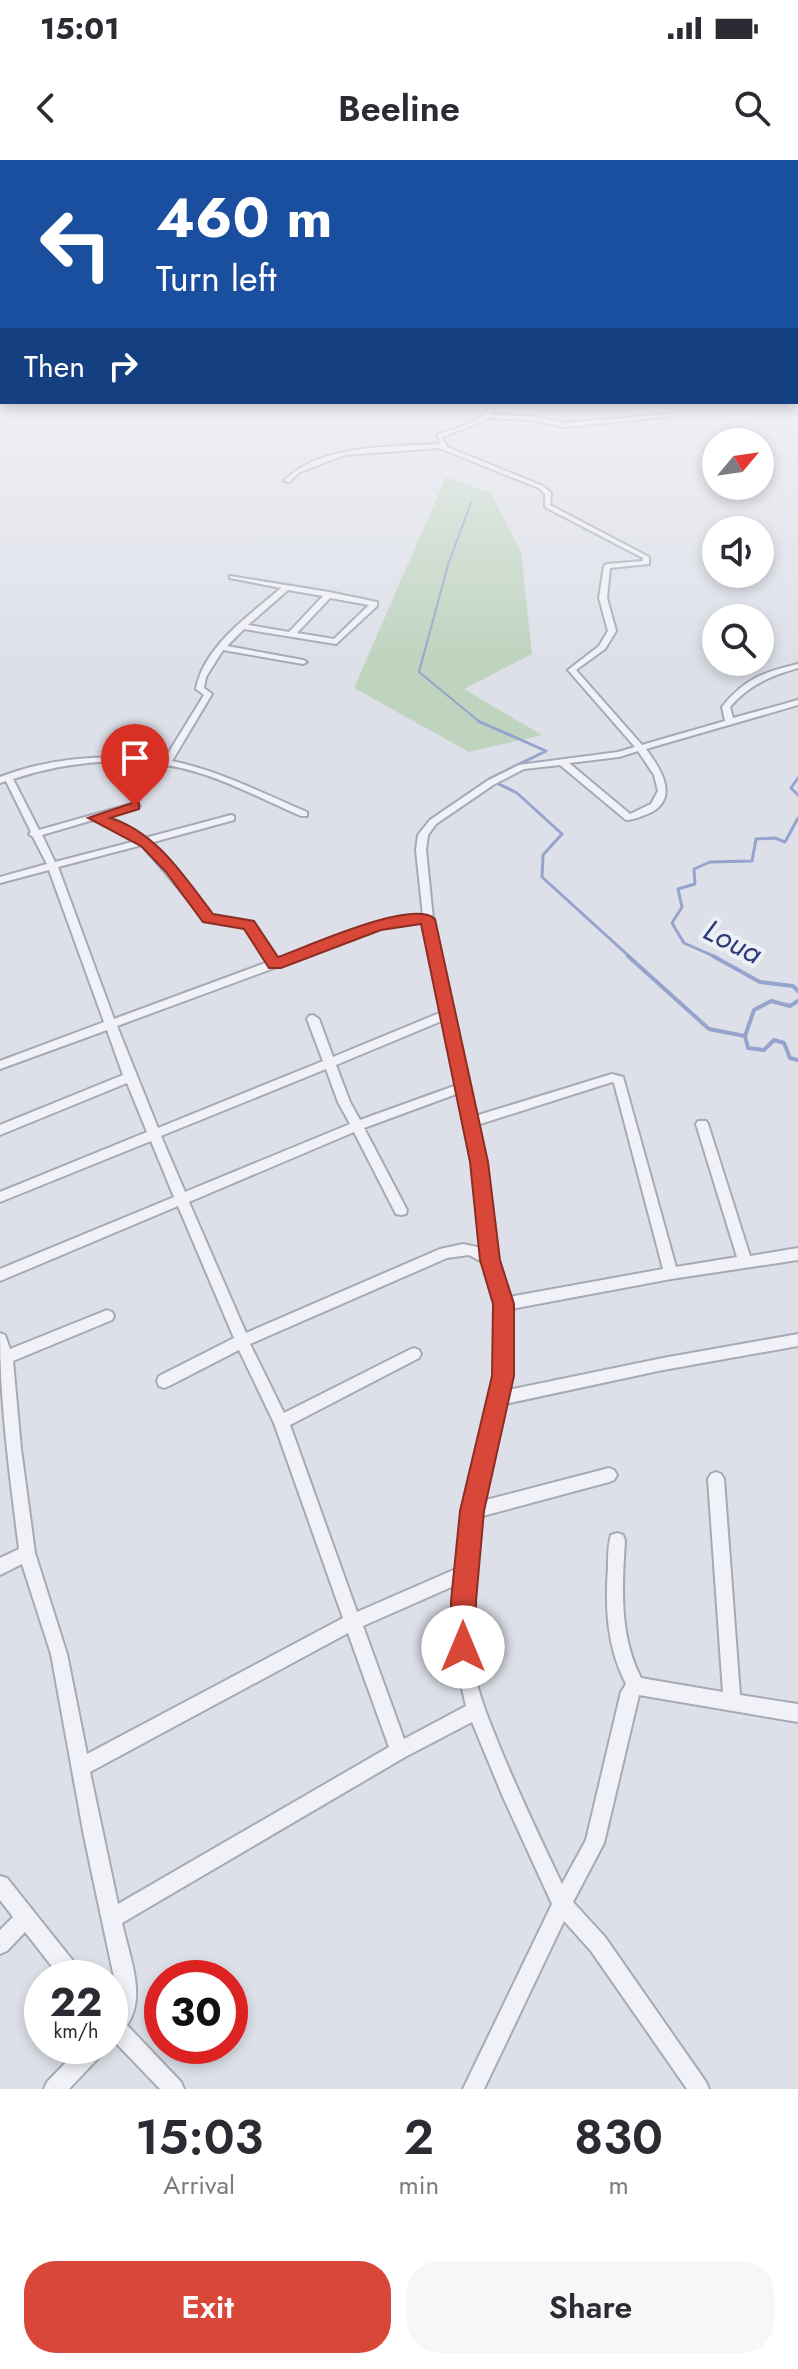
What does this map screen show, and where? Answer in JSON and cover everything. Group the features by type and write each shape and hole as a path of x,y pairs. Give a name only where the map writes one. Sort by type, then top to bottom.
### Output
{"street":[{"path":"287,481 290,478"},
{"path":"520,478 548,493 547,506 648,559 640,566 607,566 603,598 612,631 602,647 572,670 642,748 663,783 663,794 657,804 629,818 561,761"},
{"path":"232,577 374,604 336,642 243,627"},
{"path":"166,763 208,694 200,689 199,681 223,648 287,587"},
{"path":"292,634 329,594"},
{"path":"223,648 303,662"},
{"path":"729,720 726,707 745,684 759,676 798,666"},
{"path":"699,2089 598,1944 562,1904 509,1791 476,1710 465,1666 462,1629 465,1573 472,1511 488,1434 500,1398 504,1363 504,1304 490,1260 471,1122 428,919 421,850 423,835 433,822 493,781 522,767 609,756 798,702"},
{"path":"304,814 206,772 166,763 104,759 52,766 4,778 53,867 130,1077 242,1341 281,1422 399,1751"},
{"path":"34,834 135,806"},
{"path":"95,818 113,824 146,843 171,869 205,916 249,925 275,964"},
{"path":"0,880 231,818"},
{"path":"0,1065 377,926 405,919 428,919"},
{"path":"0,1197 449,1014"},
{"path":"313,1019 344,1102 401,1210"},
{"path":"0,1130 130,1077"},
{"path":"471,1122 612,1078 619,1080 671,1273"},
{"path":"0,1275 357,1126 464,1087"},
{"path":"702,1124 745,1261"},
{"path":"164,1381 242,1341 445,1253 463,1248 477,1250 490,1260"},
{"path":"504,1304 671,1273 798,1254"},
{"path":"3,1359 107,1316"},
{"path":"0,1339 7,1453 27,1553 59,1654 120,1960"},
{"path":"500,1398 798,1340"},
{"path":"281,1422 414,1354"},
{"path":"472,1511 609,1475"},
{"path":"716,1479 732,1701"},
{"path":"617,1541 615,1637 625,1668 636,1686 798,1713"},
{"path":"0,1567 27,1553"},
{"path":"81,1767 353,1622 465,1573"},
{"path":"473,2089 562,1904 595,1843 630,1692 636,1686"},
{"path":"111,1919 399,1751 476,1710"},
{"path":"0,1885 60,1960"},
{"path":"0,1944 26,1918"},
{"path":"128,2043 174,2089"},
{"path":"54,2089 78,2064"}],"green space":[{"path":"446,478 491,493 521,552 532,654 464,689 542,735 469,752 354,688"}],"waterway":[{"path":"471,503 448,565 419,672 479,722"},
{"path":"479,722 546,751 489,779 517,793 562,834 543,855 542,877 631,958"},
{"name":"Loua","path":"798,778 791,788 798,795"},
{"name":"Loua","path":"718,958 684,943 672,923 682,907 678,889 695,884 694,869 710,862 752,861 756,839 775,838 785,842 798,818"},
{"path":"628,956 709,1029 745,1036"},
{"name":"Loua","path":"713,956 760,982 793,986 798,991"},
{"name":"Loua","path":"745,1036 754,1010 771,1001 790,1006 798,1001"},
{"name":"Loua","path":"745,1036 748,1048 764,1050 774,1040 784,1043 790,1058 798,1060"}],"route":[{"path":"135,806 95,818 108,821 146,843 171,869 205,916 249,925 275,964 377,926 405,919 428,919 479,1162 490,1260 504,1304 503,1376 472,1511 465,1573 463,1647"}]}
